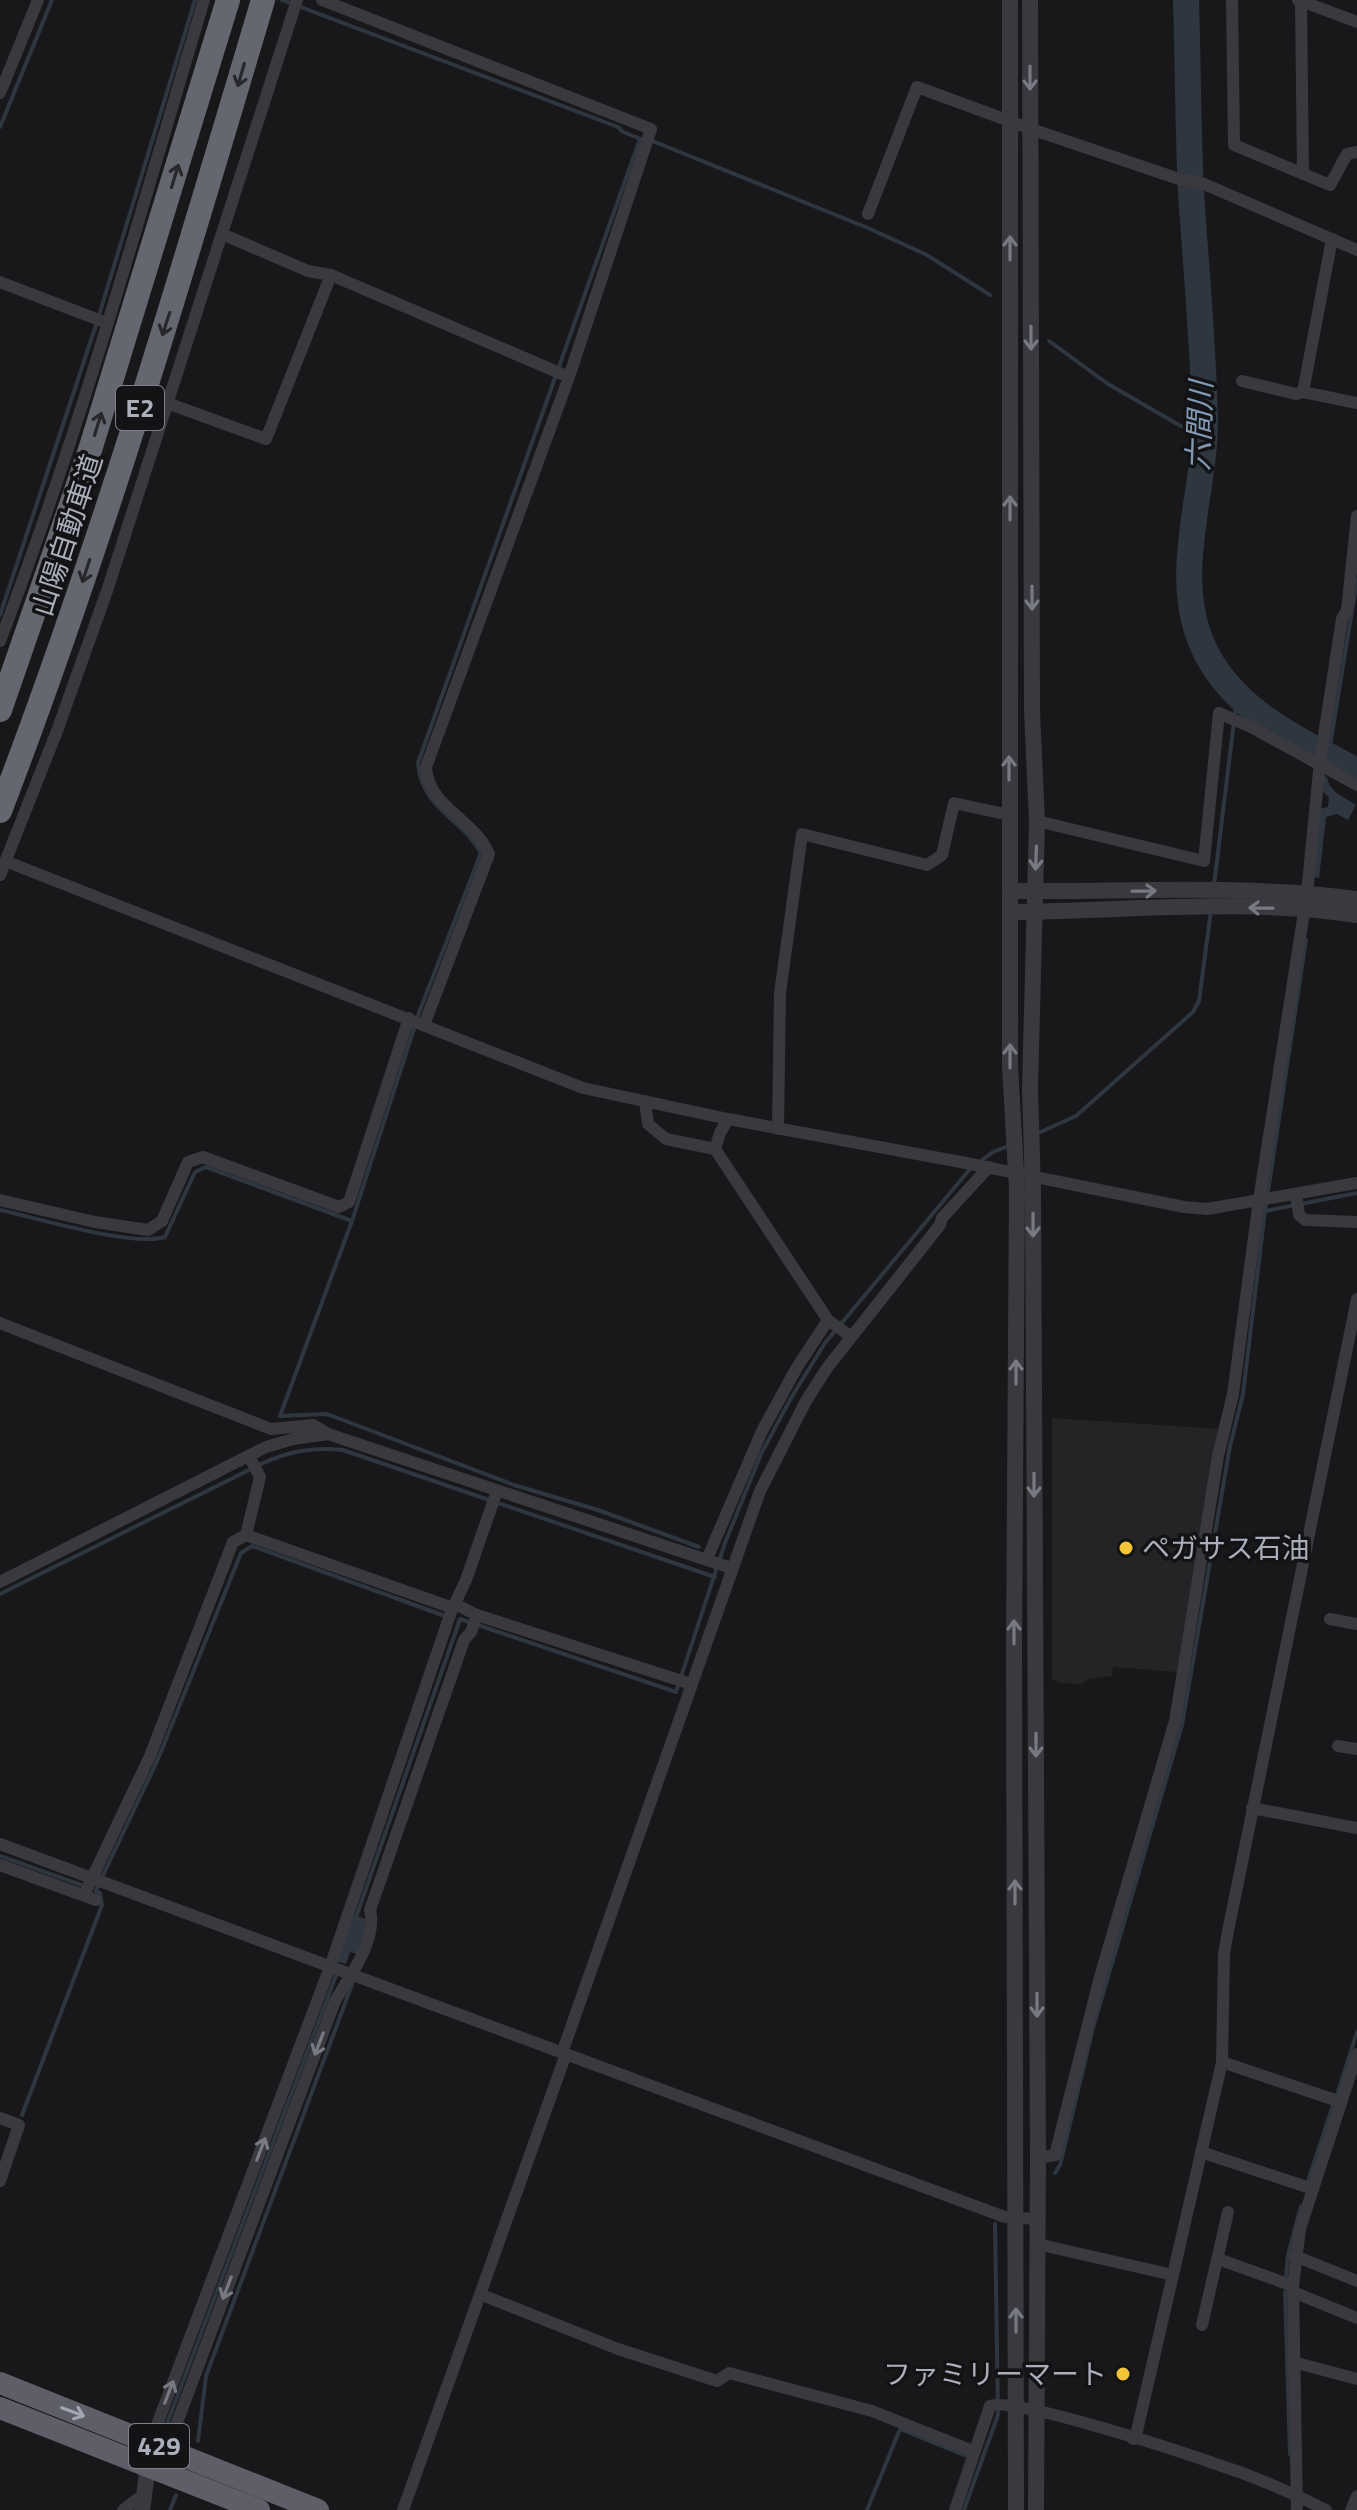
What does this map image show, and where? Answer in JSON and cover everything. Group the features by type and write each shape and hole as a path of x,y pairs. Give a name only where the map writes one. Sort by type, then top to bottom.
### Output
{"highway":[{"name":"山陽自動車道","path":"0,710 90,450 228,0"},
{"name":"山陽自動車道","path":"0,811 49,683 123,460 263,0"},
{"name":"429","path":"0,2383 318,2510"},
{"name":"429","path":"0,2408 259,2510"}],"street":[{"path":"0,93 38,0"},
{"path":"0,641 54,490 100,321 204,0"},
{"path":"0,875 57,731 108,588 297,0"},
{"path":"0,1200 95,1222 148,1230 162,1221 188,1162 203,1157 339,1207 349,1202 416,1022 489,854 483,839 446,807 426,781 426,767 562,374 651,129 635,120 322,0"},
{"path":"1010,0 1009,815 1015,1173 1016,2219 1003,2404 1016,2510"},
{"path":"1030,0 1032,696 1037,821 1030,1128 1038,2158 1036,2510"},
{"path":"1232,0 1234,145 1330,185 1347,154 1357,152"},
{"path":"1303,174 1300,1 1357,22"},
{"path":"868,214 917,87 1031,129 1179,179 1204,184 1357,250"},
{"path":"222,234 308,271 331,275 562,374"},
{"path":"1303,392 1332,239"},
{"path":"167,403 266,439 331,275"},
{"path":"0,282 100,321"},
{"path":"1242,381 1296,394 1303,392 1357,403"},
{"path":"1038,2158 1055,2155 1100,1977 1175,1721 1264,1199 1306,901 1323,741 1350,620 1347,610 1357,516"},
{"path":"1037,821 1204,861 1219,713 1320,762 1357,785"},
{"path":"778,1129 780,993 802,834 927,865 942,855 954,803 1009,815"},
{"path":"5,861 583,1088 1184,1207 1207,1209 1264,1199 1297,1200 1357,1183"},
{"path":"1010,891 1202,899 1357,899"},
{"path":"1010,912 1202,899"},
{"path":"1306,901 1357,915"},
{"path":"645,1101 648,1124 666,1139 715,1149 830,1322 847,1334"},
{"path":"715,1149 728,1119"},
{"path":"403,2510 482,2295 564,2053 683,1682 760,1491 806,1401 847,1334 987,1167"},
{"path":"1297,1200 1299,1215 1305,1220 1357,1222"},
{"path":"1133,2439 1222,2062 1224,1954 1357,1299"},
{"path":"709,1560 762,1431 796,1369 830,1322"},
{"path":"0,1323 271,1429 313,1425 328,1434 494,1500 729,1567"},
{"path":"1343,1366 1357,1369"},
{"path":"0,1582 253,1463 266,1447 328,1434"},
{"path":"92,1887 150,1756 233,1542 246,1535 260,1477 253,1463"},
{"path":"148,2467 159,2446 339,1970 452,1612 494,1500"},
{"path":"246,1535 475,1622 683,1682"},
{"path":"1330,1619 1357,1624"},
{"path":"339,1970 361,1957 373,1923 370,1910 464,1640 475,1622"},
{"path":"1338,1746 1357,1749"},
{"path":"1252,1808 1357,1828"},
{"path":"0,1844 92,1887"},
{"path":"0,1865 92,1887 339,1970 1016,2219 1037,2219"},
{"path":"123,2510 143,2502 148,2467 335,2001 339,1970"},
{"path":"1297,2503 1293,2362 1295,2256 1300,2229 1357,2054"},
{"path":"1222,2062 1341,2102"},
{"path":"0,2118 19,2125 0,2181"},
{"path":"1201,2152 1313,2189"},
{"path":"1202,2325 1228,2212"},
{"path":"1037,2244 1173,2275"},
{"path":"1295,2256 1357,2281"},
{"path":"1218,2259 1357,2318"},
{"path":"482,2295 618,2349 717,2381 729,2373 872,2411 973,2451"},
{"path":"1293,2362 1357,2379"},
{"path":"1003,2404 1214,2463 1297,2503 1326,2510"},
{"path":"955,2510 975,2455 973,2451 1003,2404"},
{"path":"1351,2510 1357,2496"}],"shaded area":[{"path":"1322,775 1327,777 1334,790 1356,805 1348,820 1337,814 1326,817 1319,878 1312,877 1320,809 1328,807 1329,797 1320,789"},
{"name":"ペガサス石油","path":"1052,1418 1220,1429 1177,1672 1113,1667 1112,1676 1089,1679 1081,1684 1060,1683 1052,1679"},
{"path":"352,1914 369,1920 357,1954 350,1952 346,1964 336,1961"}],"waterway":[{"path":"0,127 52,0"},
{"path":"0,615 96,325 195,0"},
{"path":"282,0 618,127 641,139"},
{"name":"六間川","path":"1186,0 1191,193 1205,417 1190,560 1193,617 1214,667 1248,705 1289,734 1357,771"},
{"path":"640,139 418,763 427,792 481,853 420,1010 352,1221 280,1416 327,1414 514,1485 598,1510 699,1547"},
{"path":"650,140 868,228 927,255 990,295"},
{"path":"1049,341 1108,384 1179,425 1204,431"},
{"path":"1327,764 1357,580"},
{"path":"1214,885 1237,697"},
{"path":"1034,1135 1076,1116 1193,1012 1199,1001 1211,910"},
{"path":"1055,2173 1060,2165 1093,2028 1182,1725 1230,1446 1243,1394 1265,1211 1306,940"},
{"path":"981,1161 1011,1145"},
{"path":"0,1210 108,1235 150,1239 165,1237 195,1172 206,1167 352,1221"},
{"path":"355,1920 460,1619 676,1692 725,1543 761,1454 791,1398 825,1343 970,1169"},
{"path":"1265,1211 1357,1193"},
{"path":"0,1594 261,1464 291,1453 321,1449 343,1450 715,1577"},
{"path":"96,1890 158,1759 241,1553 252,1546 445,1616"},
{"path":"0,1856 84,1886"},
{"path":"22,2115 102,1905 100,1893 96,1891"},
{"path":"165,2429 338,1970"},
{"path":"198,2441 206,2376 353,1982"},
{"path":"1336,2098 1357,2032"},
{"path":"1308,2181 1333,2105"},
{"path":"1286,2276 1288,2255 1301,2206"},
{"path":"964,2510 998,2415 995,2224"},
{"path":"1285,2292 1290,2454"},
{"path":"867,2510 900,2429 969,2457"},
{"path":"170,2510 176,2495"}],"place":[{"name":"ペガサス石油","path":"1126,1548"},
{"name":"ファミリーマート","path":"1123,2374"}]}
